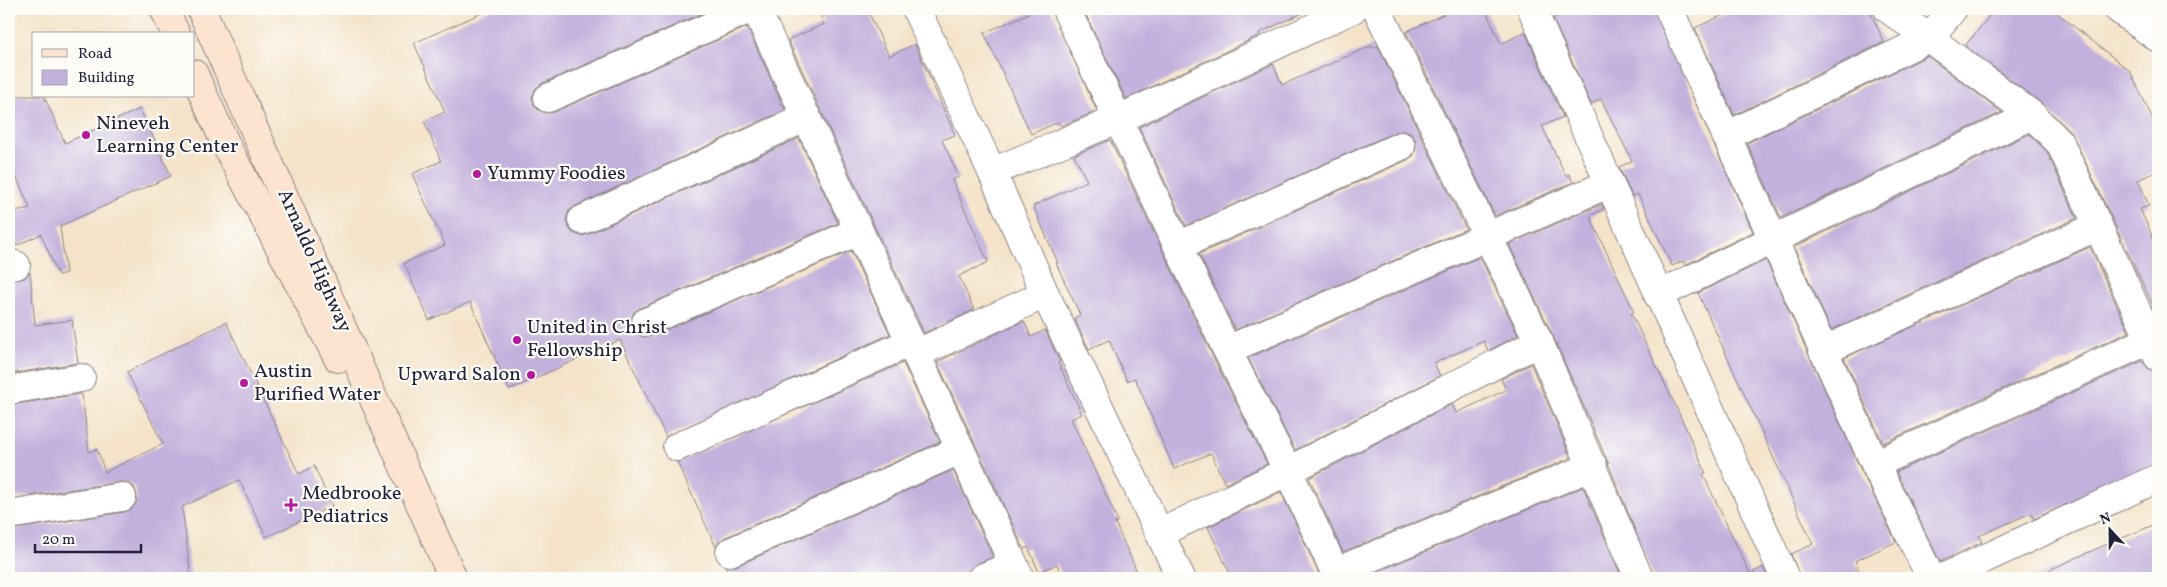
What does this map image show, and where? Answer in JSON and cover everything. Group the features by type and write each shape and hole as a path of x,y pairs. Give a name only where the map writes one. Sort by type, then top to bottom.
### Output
{"main road":[{"path":"164,9 175,32"},
{"name":"Arnaldo Highway","path":"201,9 451,574"},
{"name":"Arnaldo Highway","path":"195,76 228,148 451,574"}],"street":[{"path":"548,98 750,9"},
{"path":"756,9 1016,572 982,578"},
{"path":"916,9 992,172 1045,294 1181,578"},
{"path":"1066,9 1227,350 1288,471 1336,575 1592,466"},
{"path":"992,172 1119,119 1353,9"},
{"path":"1376,9 1539,342 1592,466 1635,577"},
{"path":"1532,9 1608,184 1785,578"},
{"path":"1875,464 2154,349 2060,143 2032,115 1888,9"},
{"path":"1726,136 1929,38 1953,9"},
{"path":"2118,9 2158,38"},
{"path":"1680,12 1726,136 1772,240 1875,464 1931,578"},
{"path":"1658,295 2032,115"},
{"path":"582,220 807,118"},
{"path":"1178,246 1401,146"},
{"path":"1227,350 1608,184"},
{"path":"1823,352 2098,226"},
{"path":"646,322 859,231"},
{"path":"677,447 1045,294"},
{"path":"1160,533 1288,471 1539,342"},
{"path":"9,390 81,378"},
{"path":"730,552 960,450"},
{"path":"1943,578 2158,478"},
{"path":"9,514 122,497"}],"building":[{"path":"491,9 712,9 541,84 535,89 532,97 534,105 538,110 546,113 554,112 747,27 785,110 576,206 569,211 566,219 568,227 573,233 581,236 588,234 799,138 838,223 640,308 634,312 631,320 632,328 636,334 644,337 652,336 851,251 890,334 666,437 620,340 509,390 470,302 429,320 404,263 445,245 412,174 441,161 424,121 445,112 414,43"},
{"path":"818,9 867,9 889,56 915,44 955,135 942,140 959,177 952,180 988,262 959,276 974,310 924,333 788,40 824,24"},
{"path":"1038,9 1051,9 1097,111 1061,126 1058,122 1031,134 984,33"},
{"path":"1083,9 1311,9 1126,99"},
{"path":"1454,9 1485,9 1501,44 1525,32 1563,117 1542,126 1566,176 1569,174 1573,182 1495,216 1406,32"},
{"path":"1552,9 1654,9 1753,232 1685,265 1683,261 1672,266 1638,194 1632,196 1619,167 1632,161 1601,99 1591,104 1553,19 1556,17"},
{"path":"1736,9 1869,9 1884,42 1734,115 1695,28"},
{"path":"1995,9 2052,9 2130,71 2158,130 2158,171 2138,180 2149,206 2140,209 2158,249 2158,316 2071,132 2041,103 1965,46"},
{"path":"1371,46 1372,48 1378,46 1466,229 1235,330 1199,254 1407,160 1413,156 1416,148 1415,139 1410,133 1403,131 1395,132 1186,226 1139,127 1273,64 1282,85"},
{"path":"1927,56 2002,112 1781,218 1747,143"},
{"name":"Nineveh Learning Center","path":"9,96 32,96 32,98 45,98 65,143 140,109 171,176 60,226 66,273 58,275 41,234 9,249 9,212 30,208 9,160"},
{"path":"2029,134 2047,152 2077,218 1831,330 1794,247"},
{"path":"1110,140 1213,357 1267,464 1225,484 1211,453 1174,469 1135,378 1127,381 1109,340 1089,349 1074,318 1080,315 1033,206 1087,181 1074,155"},
{"path":"1602,204 1604,209 1590,216 1634,312 1631,313 1678,411 1706,473 1703,474 1750,574 1763,567 1768,578 1654,578 1607,460 1553,336 1509,244"},
{"path":"2090,247 2129,332 1883,443 1844,358"},
{"path":"1480,257 1518,335 1488,351 1484,341 1434,363 1440,376 1295,450 1248,358"},
{"path":"1766,260 1861,470 1896,542 1855,561 1862,578 1800,578 1791,554 1813,544 1698,293"},
{"path":"30,272 35,325 72,320 78,363 9,374 9,281 25,278"},
{"path":"1024,321 1031,337 1045,330 1060,362 1058,362 1082,414 1071,419 1118,521 1115,523 1140,578 1063,578 1057,564 1039,572 1028,547 1024,549 937,362"},
{"path":"226,322 299,474 314,466 332,506 266,537 239,480 182,507 191,578 9,578 9,530 124,512 132,509 136,503 137,495 134,487 127,482 120,482 9,499 9,405 82,394 89,452 97,449 105,472 163,444 127,372"},
{"path":"2142,361 2149,369 2158,372 2158,463 2034,519 2031,513 1979,536 1982,542 1940,562 1896,472"},
{"path":"903,363 940,442 724,538 716,547 677,462"},
{"path":"1531,364 1571,458 1343,552 1309,478 1452,404 1456,413 1506,390 1501,379"},
{"path":"953,470 993,557 976,564 967,575 959,578 731,578 725,566 736,566"},
{"path":"1583,487 1622,578 1361,578"},
{"path":"1281,492 1321,578 1232,578 1208,527"},
{"path":"2158,523 2158,578 2032,578 2089,552"}],"place":[{"name":"Nineveh Learning Center","path":"86,135"},
{"name":"Yummy Foodies","path":"477,174"},
{"name":"United in Christ Fellowship","path":"517,340"},
{"name":"Upward Salon","path":"531,375"},
{"name":"Austin Purified Water","path":"244,383"},
{"name":"Medbrooke Pediatrics","path":"291,505"}]}
